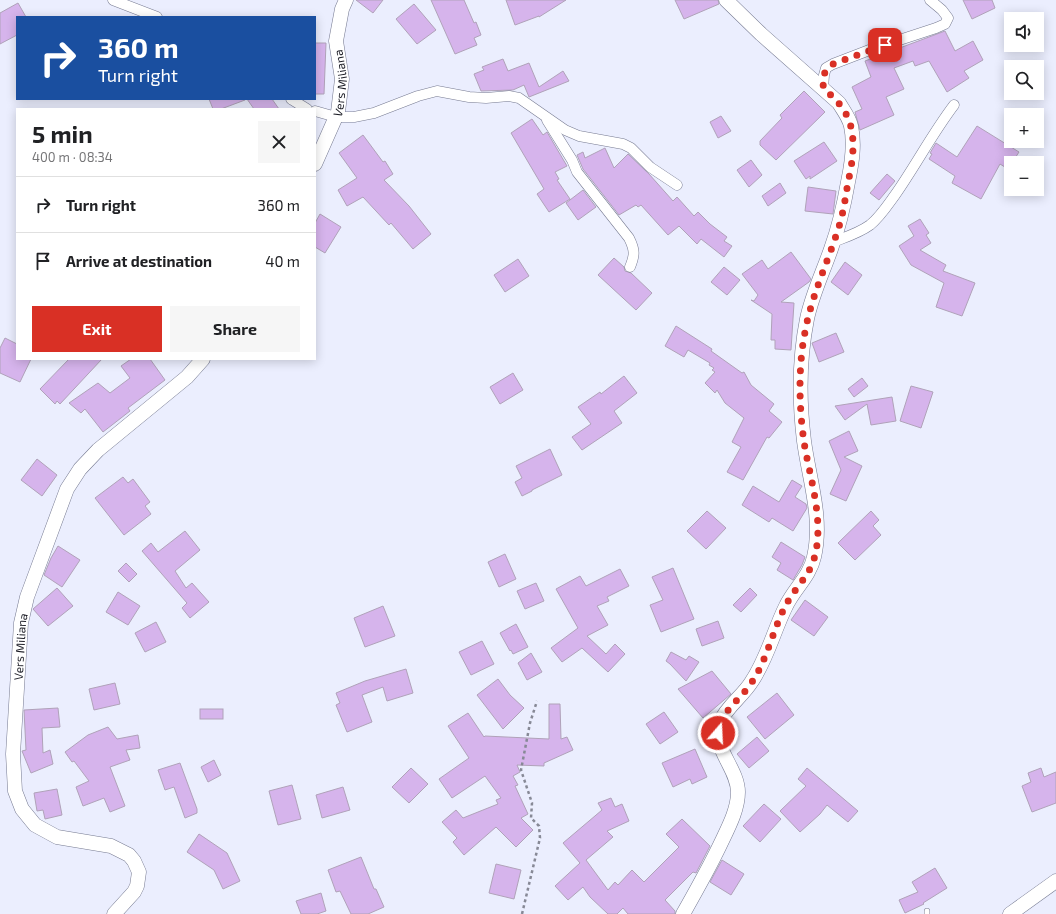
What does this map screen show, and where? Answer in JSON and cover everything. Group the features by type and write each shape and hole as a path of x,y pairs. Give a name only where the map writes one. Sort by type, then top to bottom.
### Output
{"main road":[{"name":"Vers Miliana","path":"316,162 338,112 342,79 336,41 342,9 346,0"},
{"path":"684,914 712,862 728,828 737,802 738,790 733,774 720,745 718,733 719,723 725,713 748,688 758,672 787,603 806,576 814,560 817,528 815,501 804,442 800,392 803,341 807,316 841,219 853,148 851,125 847,115 839,103 729,5 726,0"},
{"name":"Vers Miliana","path":"114,914 134,892 137,886 139,872 134,860 129,855 111,846 57,837 48,833 35,825 22,809 15,791 14,754 21,623 27,597 47,541 67,489 80,469 98,450 187,377 202,360"},
{"path":"1010,914 1056,881"}],"street":[{"path":"113,0 154,16"},
{"path":"823,88 826,68 833,64 945,24 948,18 942,10 930,0"},
{"path":"316,111 336,117 354,117 374,113 418,96 437,91 469,97 486,98 509,96 519,98 565,130 579,136 622,144 631,148 650,167 677,185"},
{"path":"293,100 305,108"},
{"path":"833,242 858,232 870,225 881,215 909,175 937,128 954,105"},
{"path":"545,116 572,160 577,172 629,238 634,248 634,258 630,268"}],"path":[{"path":"522,914 540,838 539,826 531,818 532,803 521,770 530,723 538,701"}],"building":[{"path":"356,0 383,0 373,13"},
{"path":"431,0 464,0 481,35 474,38 477,45 455,54"},
{"path":"506,0 566,0 539,17 515,25"},
{"path":"675,0 718,0 719,4 684,19"},
{"path":"963,0 992,0 995,8 972,19"},
{"path":"18,3 25,16 16,16 16,36 0,44 0,13"},
{"path":"414,4 436,30 417,44 396,19"},
{"path":"945,31 955,51 973,41 983,60 964,71 969,78 947,92 929,61 915,66 913,61 894,68 904,89 886,97 894,115 860,130 855,112 862,109 852,87 871,77 865,61"},
{"path":"316,43 326,43 324,94 316,94"},
{"path":"503,59 508,71 529,63 539,87 563,71 569,81 529,97 524,85 513,90 481,91 474,74 484,70 482,67"},
{"path":"804,91 825,112 776,160 760,145 760,141 782,118 780,115"},
{"path":"209,100 245,100 224,108 213,108"},
{"path":"248,100 273,100 278,108 253,108"},
{"path":"721,116 731,131 718,138 710,122"},
{"path":"532,119 543,135 547,132 567,166 555,172 559,179 557,180 570,199 549,212 537,194 544,189 511,133"},
{"path":"977,126 1004,143 1004,148 1013,148 1019,152 1016,156 1004,156 1004,166 1000,164 981,199 952,183 955,176 929,159 932,154 930,153 936,143 957,157"},
{"path":"363,135 383,162 385,161 393,174 384,180 409,206 431,234 413,249 391,223 389,225 363,197 347,206 338,190 357,178 339,153"},
{"path":"824,142 837,161 810,179 810,176 806,179 794,161"},
{"path":"605,148 614,168 628,154 649,174 673,201 677,197 694,216 698,212 710,224 727,237 724,241 732,246 724,257 701,239 697,244 679,226 668,235 641,205 638,207 636,205 619,215 583,169 577,155 583,152 585,158"},
{"path":"751,160 762,175 749,187 737,170"},
{"path":"887,174 895,181 879,200 870,193"},
{"path":"780,183 786,193 768,206 762,196"},
{"path":"808,187 836,191 833,214 805,211"},
{"path":"583,190 596,207 578,220 566,203"},
{"path":"320,214 341,227 325,253 316,248 316,221"},
{"path":"920,219 929,233 926,235 931,243 920,250 946,265 943,271 975,283 962,316 936,307 944,283 911,265 899,246 914,236 908,226"},
{"path":"791,252 811,279 781,302 794,303 791,350 775,349 775,340 771,340 772,314 751,300 754,301 758,295 742,274 762,260 768,269"},
{"path":"614,258 624,267 625,271 631,273 652,293 636,310 598,275"},
{"path":"518,259 529,276 505,292 494,275"},
{"path":"845,262 862,275 848,295 831,282"},
{"path":"724,267 740,280 727,295 711,282"},
{"path":"676,326 712,349 711,351 742,373 744,372 751,385 774,404 769,411 782,422 769,438 767,437 743,480 727,472 741,447 732,442 744,418 725,403 717,390 715,393 705,383 715,372 712,370 714,368 709,365 710,363 688,350 684,357 665,346"},
{"path":"836,333 844,352 819,362 812,343"},
{"path":"5,338 16,344 16,360 31,360 20,382 0,373 0,348"},
{"path":"68,360 101,360 60,404 57,401 55,404 40,389"},
{"path":"130,360 151,360 165,380 128,408 130,411 103,432 85,409 81,413 69,403 98,383 110,393 130,378 121,366"},
{"path":"513,373 523,390 500,404 490,387"},
{"path":"624,376 637,393 614,411 622,423 582,450 572,437 591,424 578,407 600,392 601,394"},
{"path":"862,378 868,386 854,397 848,389"},
{"path":"911,386 933,392 921,428 900,421"},
{"path":"892,397 896,421 871,425 867,404 845,420 835,406"},
{"path":"849,431 858,451 844,457 862,466 846,501 830,494 841,470 829,441"},
{"path":"550,449 562,475 522,496 515,482 522,478 516,466"},
{"path":"37,459 57,475 42,496 21,480"},
{"path":"123,477 128,483 133,479 150,502 145,506 151,514 124,535 95,498"},
{"path":"792,480 802,486 795,497 806,504 807,508 793,531 772,518 769,522 742,505 753,486 779,502"},
{"path":"707,511 726,528 706,549 687,531"},
{"path":"871,511 879,520 873,526 881,535 855,560 838,543"},
{"path":"185,531 200,550 175,571 186,588 192,583 209,602 190,618 182,608 187,603 142,551 151,543 158,552"},
{"path":"781,542 805,557 793,580 777,570 781,563 772,557"},
{"path":"58,546 80,560 62,587 44,575"},
{"path":"505,554 516,579 499,587 488,562"},
{"path":"126,563 137,574 129,582 118,571"},
{"path":"673,568 694,619 661,632 650,605 663,600 652,577"},
{"path":"620,569 629,586 607,597 609,601 597,606 608,625 587,636 606,654 615,644 625,654 608,672 582,648 562,662 551,648 578,628 556,589 580,576 586,586"},
{"path":"536,583 544,601 525,609 517,591"},
{"path":"57,588 73,606 48,626 33,609"},
{"path":"750,588 757,595 741,612 733,605"},
{"path":"118,592 140,606 128,625 106,612"},
{"path":"805,600 828,617 814,636 791,620"},
{"path":"383,606 395,636 365,647 354,618"},
{"path":"718,621 724,638 702,646 696,629"},
{"path":"156,622 166,642 145,652 135,633"},
{"path":"516,624 528,647 513,654 500,633"},
{"path":"482,641 494,664 471,675 459,652"},
{"path":"671,652 686,660 689,656 699,662 686,681 666,661"},
{"path":"531,653 542,672 527,680 518,663"},
{"path":"406,669 413,693 387,701 383,687 362,695 372,722 347,732 336,705 340,703 336,693 365,681"},
{"path":"712,671 731,694 703,718 678,689"},
{"path":"498,679 510,695 524,708 503,729 477,695"},
{"path":"115,683 120,704 94,710 89,689"},
{"path":"777,693 794,715 765,739 747,717"},
{"path":"549,704 560,704 561,739 567,737 573,750 544,763 544,766 517,765 520,772 513,776 518,785 515,786 528,814 521,818 533,830 516,847 496,827 464,855 453,842 457,838 442,822 456,810 463,818 498,804 496,800 501,798 485,776 452,798 439,779 469,758 448,726 468,713 484,737 549,739"},
{"path":"58,708 60,727 42,728 43,753 50,750 53,764 31,773 22,751 26,750 24,710"},
{"path":"200,709 223,709 223,719 200,719"},
{"path":"664,712 678,732 660,744 646,724"},
{"path":"108,727 117,739 138,735 140,748 126,750 130,760 110,767 125,806 110,812 104,798 83,806 76,787 89,781 65,752 88,735"},
{"path":"757,737 769,751 749,768 737,754"},
{"path":"695,749 707,777 692,784 690,779 673,787 662,763"},
{"path":"214,760 221,775 208,782 201,767"},
{"path":"180,763 197,809 197,813 185,818 174,787 165,790 158,770"},
{"path":"411,768 428,784 409,803 392,787"},
{"path":"807,768 858,811 848,822 827,805 820,814 800,832 780,811 806,786 798,779"},
{"path":"1041,768 1044,777 1056,772 1056,803 1032,812 1022,786 1031,782 1028,773"},
{"path":"292,785 301,819 278,825 269,791"},
{"path":"343,787 350,810 322,818 316,795"},
{"path":"57,789 62,815 45,819 43,810 37,811 34,793"},
{"path":"611,798 615,807 622,804 629,821 607,831 613,837 586,860 608,890 615,882 618,885 632,870 644,882 679,847 666,834 682,819 710,846 696,873 693,872 665,900 675,911 675,914 628,914 623,908 617,914 608,914 590,897 583,887 568,900 555,886 580,863 563,843 602,810 598,803"},
{"path":"764,804 781,819 760,842 743,826"},
{"path":"199,834 227,853 240,881 223,889 214,870 187,852"},
{"path":"361,857 374,889 376,889 384,907 368,914 351,914 340,891 336,892 328,870"},
{"path":"722,860 744,874 731,895 710,882"},
{"path":"496,864 521,870 514,899 489,893"},
{"path":"935,868 947,888 923,903 924,904 905,913 899,900 918,892 912,882"},
{"path":"321,893 326,911 317,914 301,914 296,901"}],"route":[{"path":"718,733 719,723 725,713 744,692 758,672 768,645 787,603 806,576 814,560 817,528 815,501 804,442 800,392 803,341 807,316 841,219 853,148 851,125 847,115 839,103 823,88 824,75 826,68 833,64 885,45"}]}
